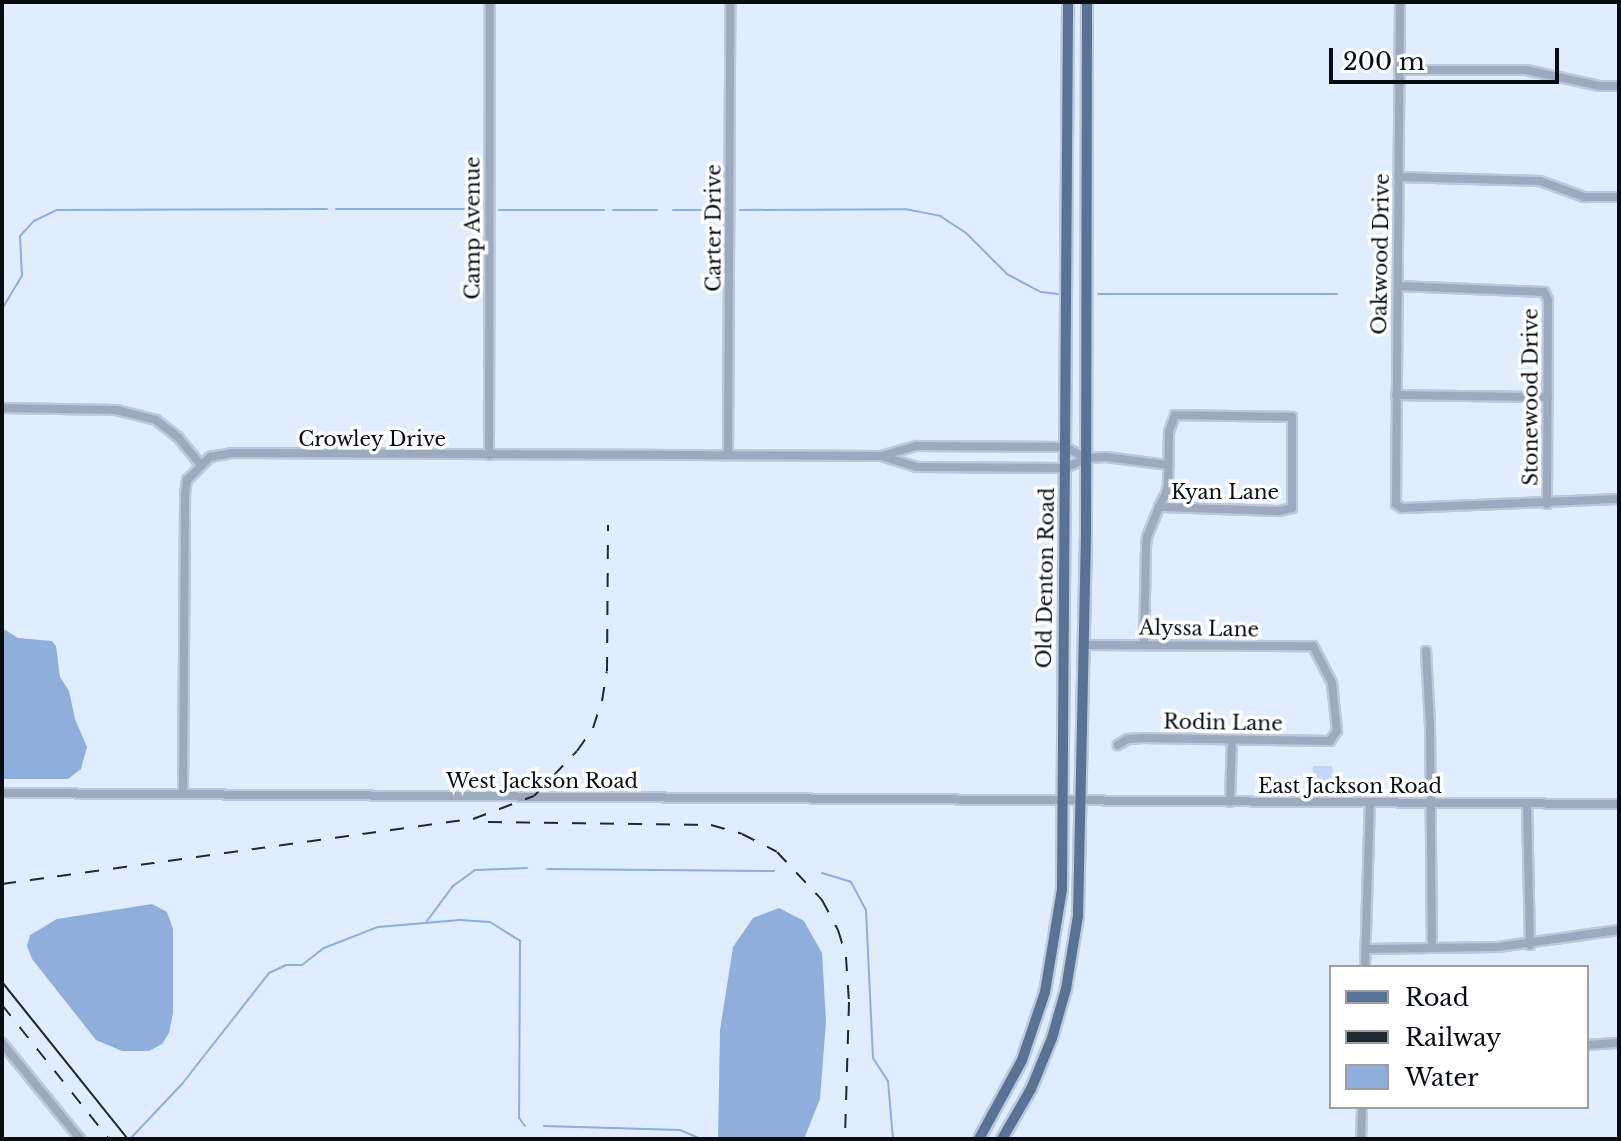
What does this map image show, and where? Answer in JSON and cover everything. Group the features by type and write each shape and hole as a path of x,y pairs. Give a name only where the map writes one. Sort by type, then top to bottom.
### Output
{"main road":[{"name":"Old Denton Road","path":"979,1139 1022,1060 1045,992 1062,889 1068,2"},
{"name":"Old Denton Road","path":"1002,1139 1036,1076 1066,989 1078,916 1086,458 1087,2"},
{"path":"1069,73 1089,74"},
{"path":"1067,201 1088,200"}],"street":[{"name":"Camp Avenue","path":"489,455 490,2"},
{"name":"Carter Drive","path":"728,455 730,2"},
{"name":"Oakwood Drive","path":"1400,2 1397,506 1547,504"},
{"path":"1399,70 1526,70 1600,86 1619,86"},
{"path":"1398,177 1540,181 1584,197 1619,197"},
{"name":"Stonewood Drive","path":"1398,286 1544,292 1548,300 1547,504"},
{"path":"1396,395 1548,397"},
{"path":"2,408 116,410 156,420 178,437 200,464 187,480 185,494 183,794"},
{"name":"Kyan Lane","path":"1159,507 1252,511 1292,508 1292,417 1175,415 1169,432 1168,465"},
{"name":"Crowley Drive","path":"200,464 220,454 232,453 881,456 917,446 1065,447 1086,458"},
{"name":"Crowley Drive","path":"881,456 916,467 1065,468 1086,458"},
{"path":"1086,458 1168,465 1168,485 1144,558 1144,644"},
{"path":"1547,504 1619,499"},
{"name":"Alyssa Lane","path":"1084,645 1313,646 1332,683 1335,697 1337,731 1330,741"},
{"path":"1426,651 1430,726 1432,947"},
{"name":"Rodin Lane","path":"1118,745 1128,739 1143,738 1330,741"},
{"path":"1230,802 1232,740"},
{"name":"West Jackson Road","path":"2,793 1081,801"},
{"name":"East Jackson Road","path":"1081,801 1619,804"},
{"path":"1365,965 1370,803"},
{"path":"1527,803 1530,945"},
{"path":"1366,949 1530,945 1619,930"},
{"path":"2,1043 80,1139"},
{"path":"1589,1045 1619,1043"},
{"path":"1361,1139 1362,1109"}],"shaded area":[{"path":"1313,766 1332,766 1335,788 1314,787"}],"water":[{"path":"2,628 18,638 52,641 56,646 60,677 69,691 75,719 87,747 81,769 68,779 2,779"},
{"path":"152,904 167,912 173,929 173,1013 169,1033 162,1044 149,1051 122,1051 96,1040 32,959 27,946 30,935 57,919"},
{"path":"779,908 804,921 822,953 826,1021 820,1099 804,1139 718,1139 720,1030 733,947 753,918"}],"waterway":[{"path":"2,309 22,276 20,236 34,221 57,210 327,209"},
{"path":"336,209 477,209"},
{"path":"740,210 905,209 940,216 966,233 1007,274 1041,292 1058,294"},
{"path":"499,210 604,210"},
{"path":"613,210 657,210"},
{"path":"673,210 722,210"},
{"path":"1098,294 1337,294"},
{"path":"427,921 453,886 475,870 527,868"},
{"path":"547,869 774,871"},
{"path":"822,873 851,882 866,910 873,1058 888,1081 893,1139"},
{"path":"130,1139 182,1084 269,973 286,965 302,965 324,948 378,927 460,920 490,922 520,941 519,1118 525,1126"},
{"path":"544,1126 680,1130 701,1139"}],"tram line":[{"path":"2,982 128,1139"}],"railway":[{"path":"2,884 473,819 534,796 577,751 593,728 602,701 607,671 608,525"},
{"path":"488,822 711,825 742,834 777,852 822,900 838,930 846,957 849,1002 845,1139"},
{"path":"2,1005 109,1139"}]}
